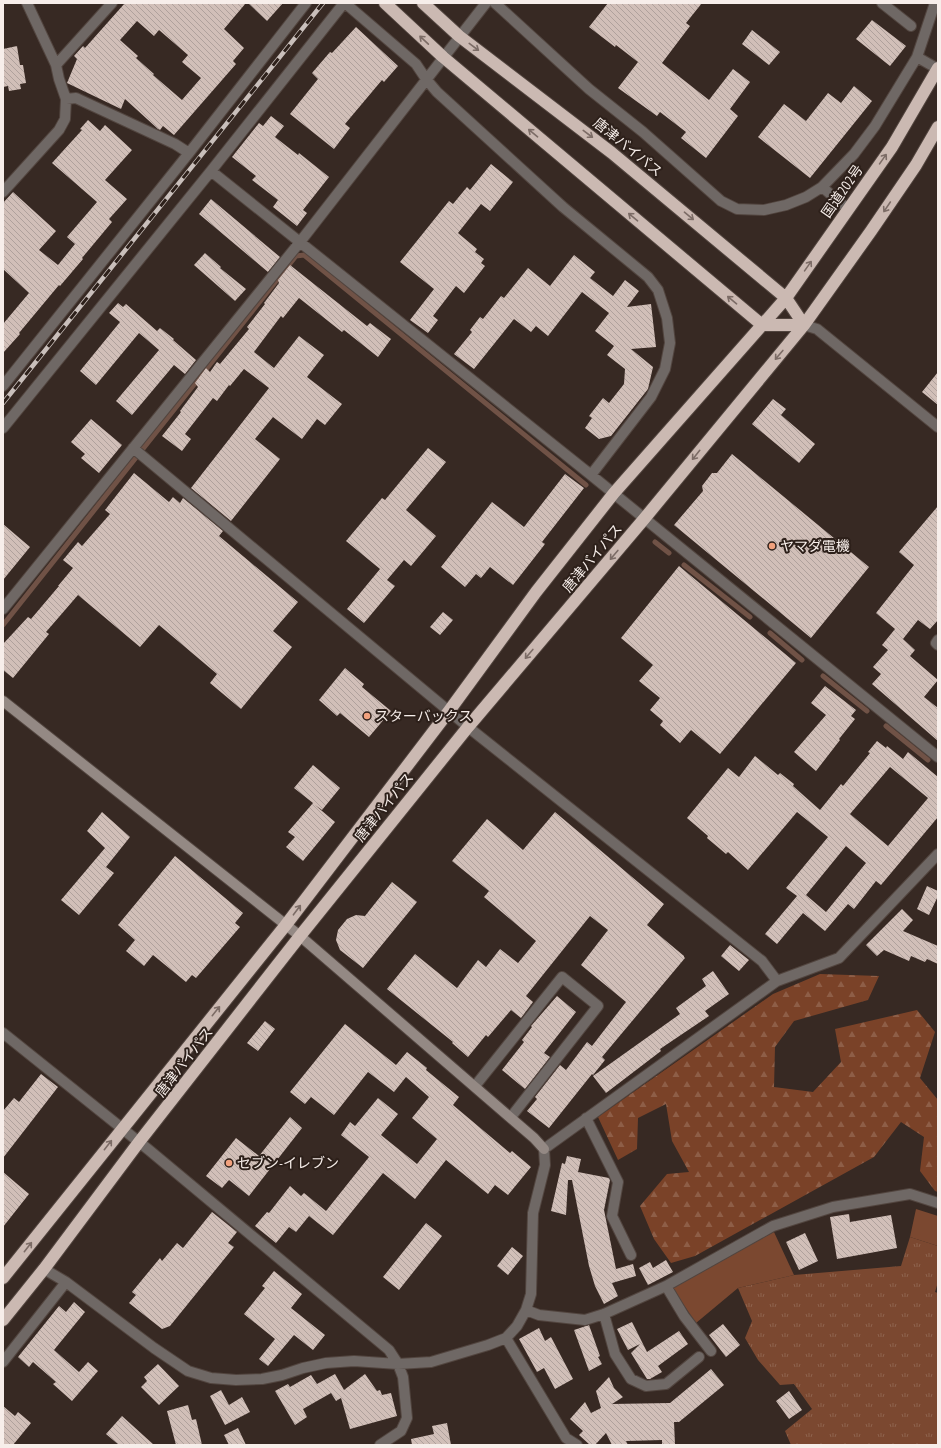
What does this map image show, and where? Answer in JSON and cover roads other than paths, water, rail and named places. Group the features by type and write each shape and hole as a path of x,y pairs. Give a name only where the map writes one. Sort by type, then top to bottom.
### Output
{"highway":[{"path":"385,3 443,57 762,325 804,325 916,165 938,127"},
{"name":"唐津バイパス","path":"3,1320 44,1269 139,1142 300,936 468,727 644,519 804,325 786,298 612,153 459,36 423,3"},
{"name":"国道202号","path":"762,325 786,298 892,147 938,69"},
{"name":"唐津バイパス","path":"3,1278 285,926 449,711 536,592 614,493 762,325"}],"street":[{"path":"3,192 59,130 64,118 66,100 56,65 27,3"},
{"path":"56,65 112,3"},
{"path":"3,386 189,154 306,3"},
{"path":"3,428 211,171 344,3 416,64 437,92 563,207 648,277 658,290 668,318 670,343 665,369 651,397 591,475"},
{"path":"3,609 300,242 486,3"},
{"path":"496,3 589,89 643,132 721,201 738,209 764,210 786,206 806,197 822,187 854,154 875,126 917,57 935,3"},
{"path":"882,3 911,26"},
{"path":"917,57 938,69"},
{"path":"66,100 76,98 175,144 189,154"},
{"path":"211,171 614,493 938,758"},
{"path":"822,187 848,209"},
{"path":"804,325 817,329 938,427"},
{"path":"132,448 468,727 762,961 777,981"},
{"path":"938,640 936,643 938,645"},
{"path":"3,701 285,926 300,936 511,1117 544,1149 545,1165 533,1213 531,1294 526,1310 517,1326 506,1338 431,1362 398,1364 354,1361 326,1363 262,1379 236,1380 211,1378 188,1371 154,1348 66,1282 44,1269"},
{"path":"544,1149 777,981 839,958 938,854"},
{"path":"475,1086 562,977 598,1006 511,1117"},
{"path":"3,1033 122,1128 389,1350 398,1364 403,1377 407,1418 401,1431 380,1445"},
{"path":"586,1118 618,1182 612,1216 631,1255"},
{"path":"526,1310 539,1315 585,1320 604,1314 666,1286 773,1226 833,1207 910,1194 938,1203"},
{"path":"3,1362 66,1282"},
{"path":"666,1286 684,1316 711,1351"},
{"path":"604,1314 615,1354 631,1379 646,1386 666,1384 699,1357"},
{"path":"506,1338 563,1442 577,1445"}],"waterway":[{"path":"3,625 296,256 304,255 586,485"},
{"path":"655,542 669,553"},
{"path":"684,565 750,617"},
{"path":"770,633 802,660"},
{"path":"823,676 867,711"},
{"path":"886,726 928,760"}],"railway":[{"path":"3,403 323,3"}],"place":[{"name":"ヤマダ電機","path":"772,546"},
{"name":"スターバックス","path":"367,716"},
{"name":"セブン-イレブン","path":"229,1163"}]}
